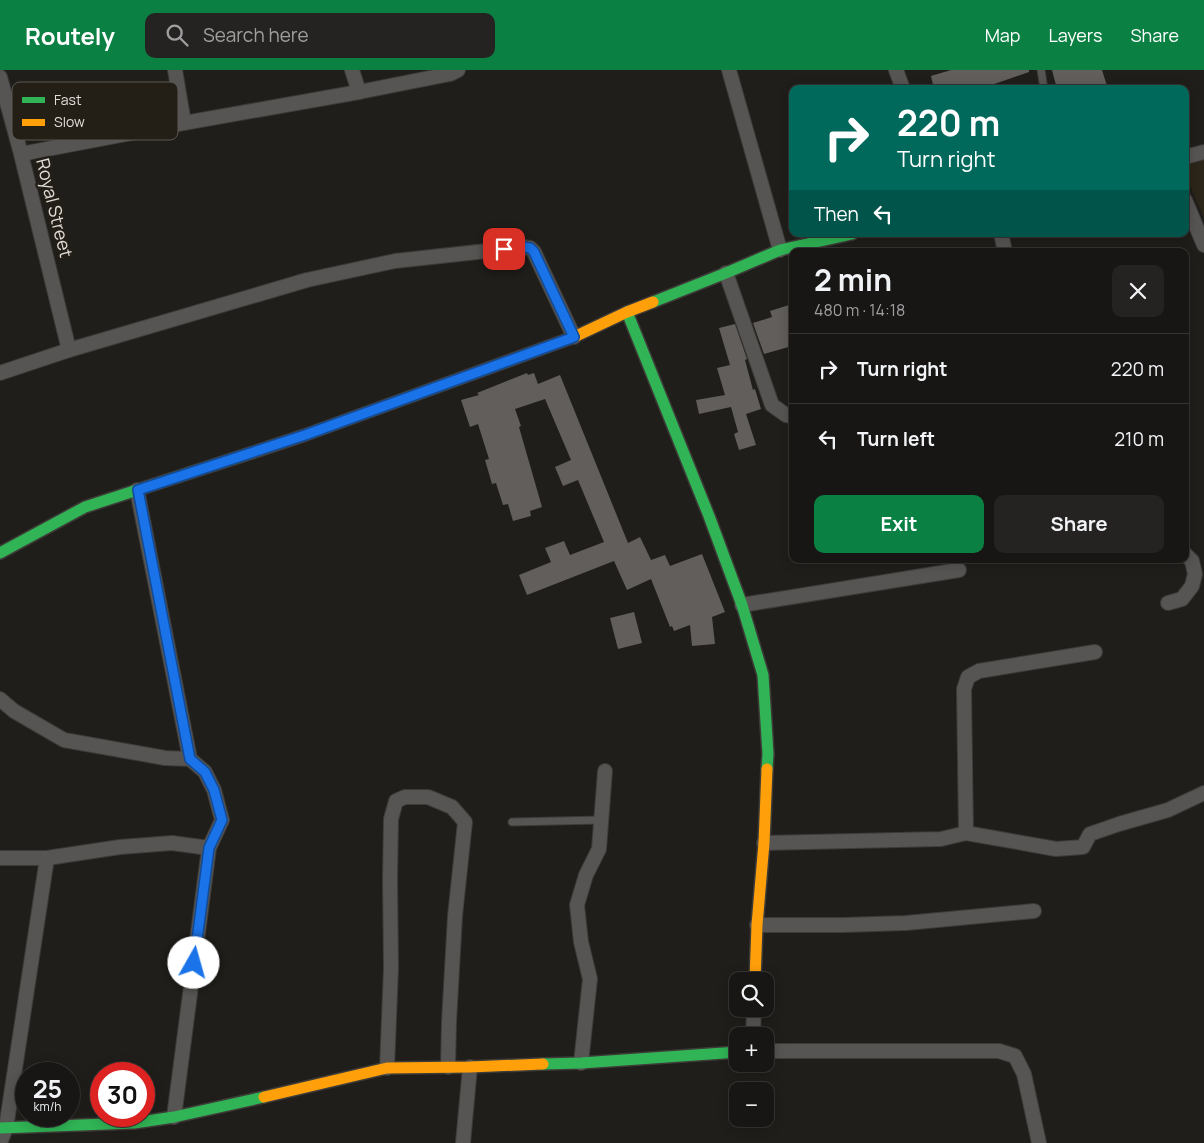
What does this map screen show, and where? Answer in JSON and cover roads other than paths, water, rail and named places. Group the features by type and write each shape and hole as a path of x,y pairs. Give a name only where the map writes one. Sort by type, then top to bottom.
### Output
{"street":[{"path":"352,70 359,92"},
{"path":"178,124 359,92 450,74 458,70"},
{"path":"729,70 780,250"},
{"path":"896,70 902,85"},
{"name":"Royal Street","path":"0,77 12,121"},
{"path":"178,88 184,123"},
{"name":"Royal Street","path":"17,140 69,350"},
{"path":"21,154 95,140"},
{"path":"1189,156 1204,152"},
{"path":"1189,209 1204,245"},
{"path":"0,553 85,507 305,435 574,337 627,312 780,250 838,237"},
{"path":"0,373 69,350 307,280 395,261 523,247 530,248 534,252 574,337"},
{"path":"726,273 772,405 789,416"},
{"path":"627,312 706,507 742,605 763,675 768,754 755,972"},
{"path":"138,490 190,759 205,772 214,790 222,820 209,848 174,1116"},
{"path":"1168,603 1182,599 1192,586 1195,574 1192,561 1189,558"},
{"path":"742,605 959,570"},
{"path":"966,833 964,690 968,677 979,671 1095,652"},
{"path":"0,699 14,712 64,740 165,758 190,759"},
{"path":"580,1063 590,979 581,942 577,905 586,875 599,849 605,771"},
{"path":"764,843 941,839 966,833 1056,848 1083,847 1090,834 1168,810 1204,793"},
{"path":"387,1068 391,968 391,819 396,801 405,797 428,797 452,807 465,822 455,916 448,1067"},
{"path":"0,858 47,858 120,847 172,843 209,848"},
{"path":"0,1143 47,858"},
{"path":"757,925 906,923 1034,911"},
{"path":"774,1050 999,1051 1014,1056 1024,1074 1039,1143"},
{"path":"3,1128 134,1123 320,1085 387,1068 580,1063 729,1053"},
{"path":"463,1143 470,1067"}],"lane":[{"path":"1041,70 1043,85"},
{"path":"512,822 601,820"}]}
